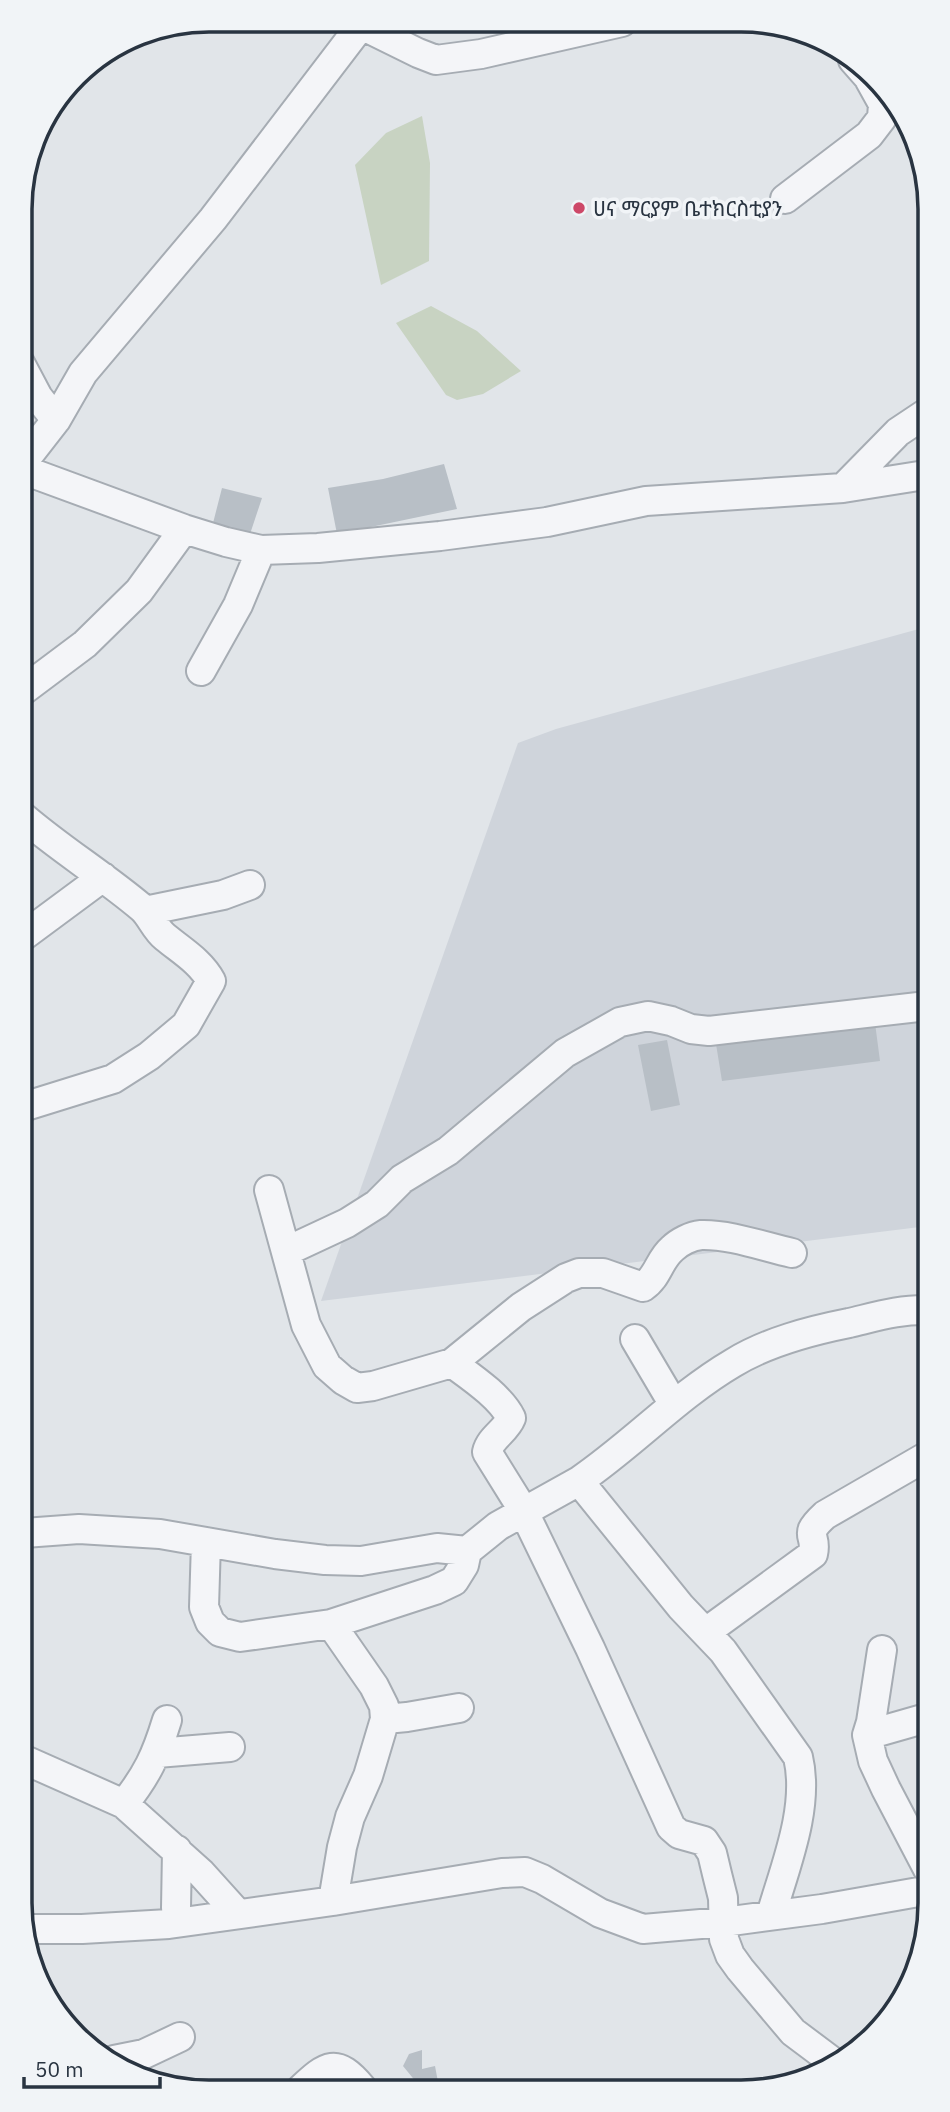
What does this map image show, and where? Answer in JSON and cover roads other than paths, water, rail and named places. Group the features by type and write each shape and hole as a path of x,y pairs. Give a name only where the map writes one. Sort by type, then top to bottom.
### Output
{"street":[{"path":"32,452 56,420 83,373 213,219 352,32"},
{"path":"379,32 436,60 481,54 578,32"},
{"path":"785,199 869,135 882,118 883,104 880,99"},
{"path":"32,386 56,420"},
{"path":"843,488 898,432 918,419"},
{"path":"32,471 184,529 261,550 350,545 503,529 646,501 843,488 918,476"},
{"path":"32,684 85,644 139,591 184,529"},
{"path":"201,671 238,605 261,550"},
{"path":"32,825 145,911 162,935 205,969 211,981 186,1025 149,1056 113,1079 32,1104"},
{"path":"32,930 103,877"},
{"path":"145,911 223,895 250,885"},
{"path":"287,1251 347,1223 377,1204 402,1179 448,1151 565,1053 620,1022 648,1016 691,1029 709,1031 918,1007"},
{"path":"269,1190 306,1325 327,1366 357,1388 373,1386 452,1363 521,1307 566,1278 579,1273 603,1273 643,1287 656,1275 674,1246 700,1235 792,1253"},
{"path":"206,1542 204,1607 210,1622 220,1632 240,1637 331,1624 435,1590 454,1581 464,1565 467,1551 498,1526 579,1481 604,1464 674,1405 732,1364 763,1347 829,1327 905,1310 918,1310"},
{"path":"635,1339 674,1405"},
{"path":"452,1363 474,1379 507,1410 511,1418 489,1445 487,1452 523,1510 590,1648 671,1827 679,1834 704,1841 712,1853 723,1898 724,1939 730,1955 793,2032 828,2058"},
{"path":"706,1632 813,1555 815,1548 811,1535 814,1525 825,1515 918,1461"},
{"path":"579,1481 681,1607 723,1651 798,1757 801,1792 797,1823 771,1915"},
{"path":"32,1532 79,1530 160,1534 275,1554 337,1560 361,1561 437,1548 467,1551"},
{"path":"331,1624 374,1686 384,1706 385,1719 368,1776 350,1818 333,1901"},
{"path":"882,1650 867,1735 873,1761 918,1850"},
{"path":"385,1719 459,1708"},
{"path":"124,1804 142,1782 157,1753 167,1720"},
{"path":"867,1735 918,1720"},
{"path":"157,1753 230,1747"},
{"path":"32,1763 124,1804 177,1850 238,1914"},
{"path":"176,1908 177,1850"},
{"path":"34,1929 169,1924 502,1873 524,1872 542,1879 600,1913 643,1929 822,1909 918,1892"},
{"path":"123,2058 144,2054 180,2037"},
{"path":"311,2080 330,2067 341,2069 356,2080"}],"place":[{"name":"ሀና ማርያም ቤተክርስቲያን","path":"579,208"}]}
